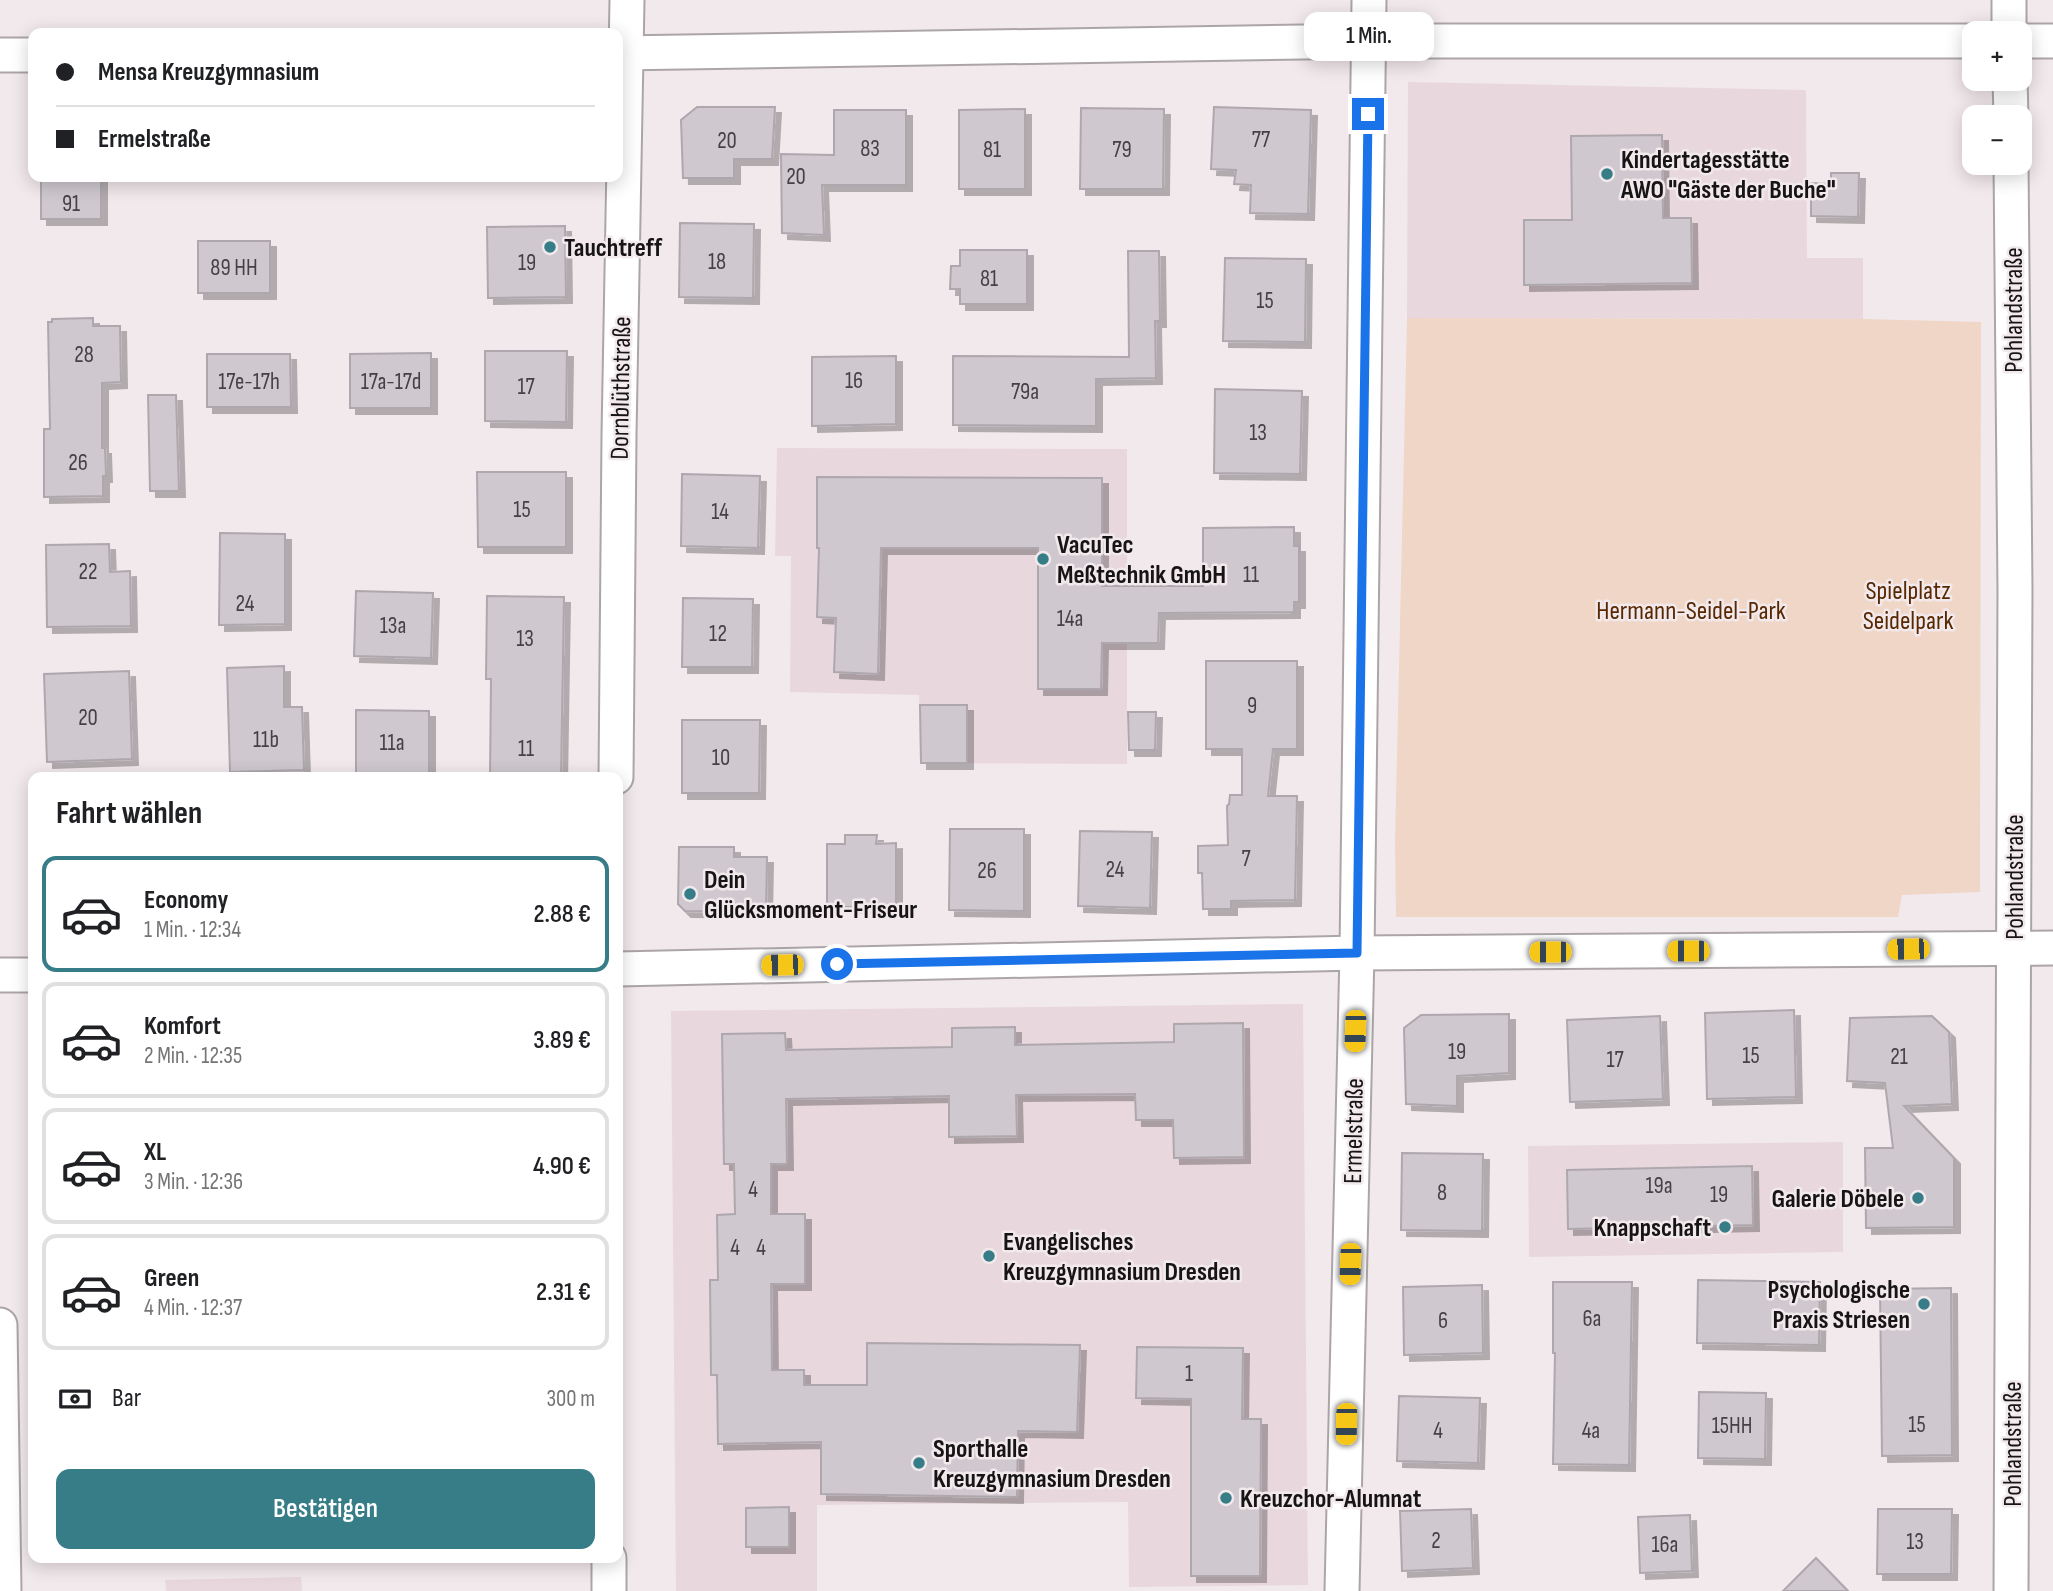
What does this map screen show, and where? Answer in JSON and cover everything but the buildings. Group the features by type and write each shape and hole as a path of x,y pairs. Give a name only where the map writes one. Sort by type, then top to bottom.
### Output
{"street":[{"name":"Dornblüthstraße","path":"623,42 627,0"},
{"name":"Ermelstraße","path":"1342,1591 1357,953 1369,0"},
{"path":"2009,0 2009,21"},
{"path":"623,53 1368,41 1962,41"},
{"path":"2032,41 2053,41"},
{"path":"0,55 28,55"},
{"name":"Pohlandstraße","path":"2011,175 2015,590 2011,1591"},
{"name":"Dornblüthstraße","path":"616,772 621,182"},
{"path":"623,968 1357,953 2053,948"},
{"path":"0,975 28,975"},
{"path":"0,1325 4,1591"},
{"path":"609,1563 609,1591"}],"shaded area":[{"name":"Kindertagesstätte AWO \"Gäste der Buche\"","path":"1408,82 1806,90 1807,258 1863,258 1863,319 1407,318"},
{"path":"777,448 1127,449 1127,764 920,763 919,695 790,692 791,556 775,556"},
{"name":"Evangelisches Kreuzgymnasium Dresden","path":"1303,1004 1308,1585 1129,1587 1128,1502 817,1505 817,1591 676,1591 671,1011"},
{"path":"1843,1142 1843,1252 1529,1257 1528,1146"},
{"path":"301,1577 302,1591 166,1591 165,1580"}],"green space":[{"name":"Hermann-Seidel-Park","path":"1407,318 1863,319 1981,322 1980,892 1902,895 1898,917 1396,917 1395,843"}],"place":[{"name":"Kindertagesstätte AWO \"Gäste der Buche\"","path":"1607,174"},
{"name":"Tauchtreff","path":"550,247"},
{"name":"VacuTec Meßtechnik GmbH","path":"1043,559"},
{"name":"Dein Glücksmoment-Friseur","path":"690,894"},
{"name":"Galerie Döbele","path":"1918,1198"},
{"name":"Knappschaft","path":"1725,1227"},
{"name":"Evangelisches Kreuzgymnasium Dresden","path":"989,1256"},
{"name":"Psychologische Praxis Striesen","path":"1924,1304"},
{"name":"Sporthalle Kreuzgymnasium Dresden","path":"919,1463"},
{"name":"Kreuzchor-Alumnat","path":"1226,1498"}],"route":[{"path":"837,964 1357,953 1368,114"}],"park label":[{"name":"Spielplatz Seidelpark","path":"1908,605"}]}
